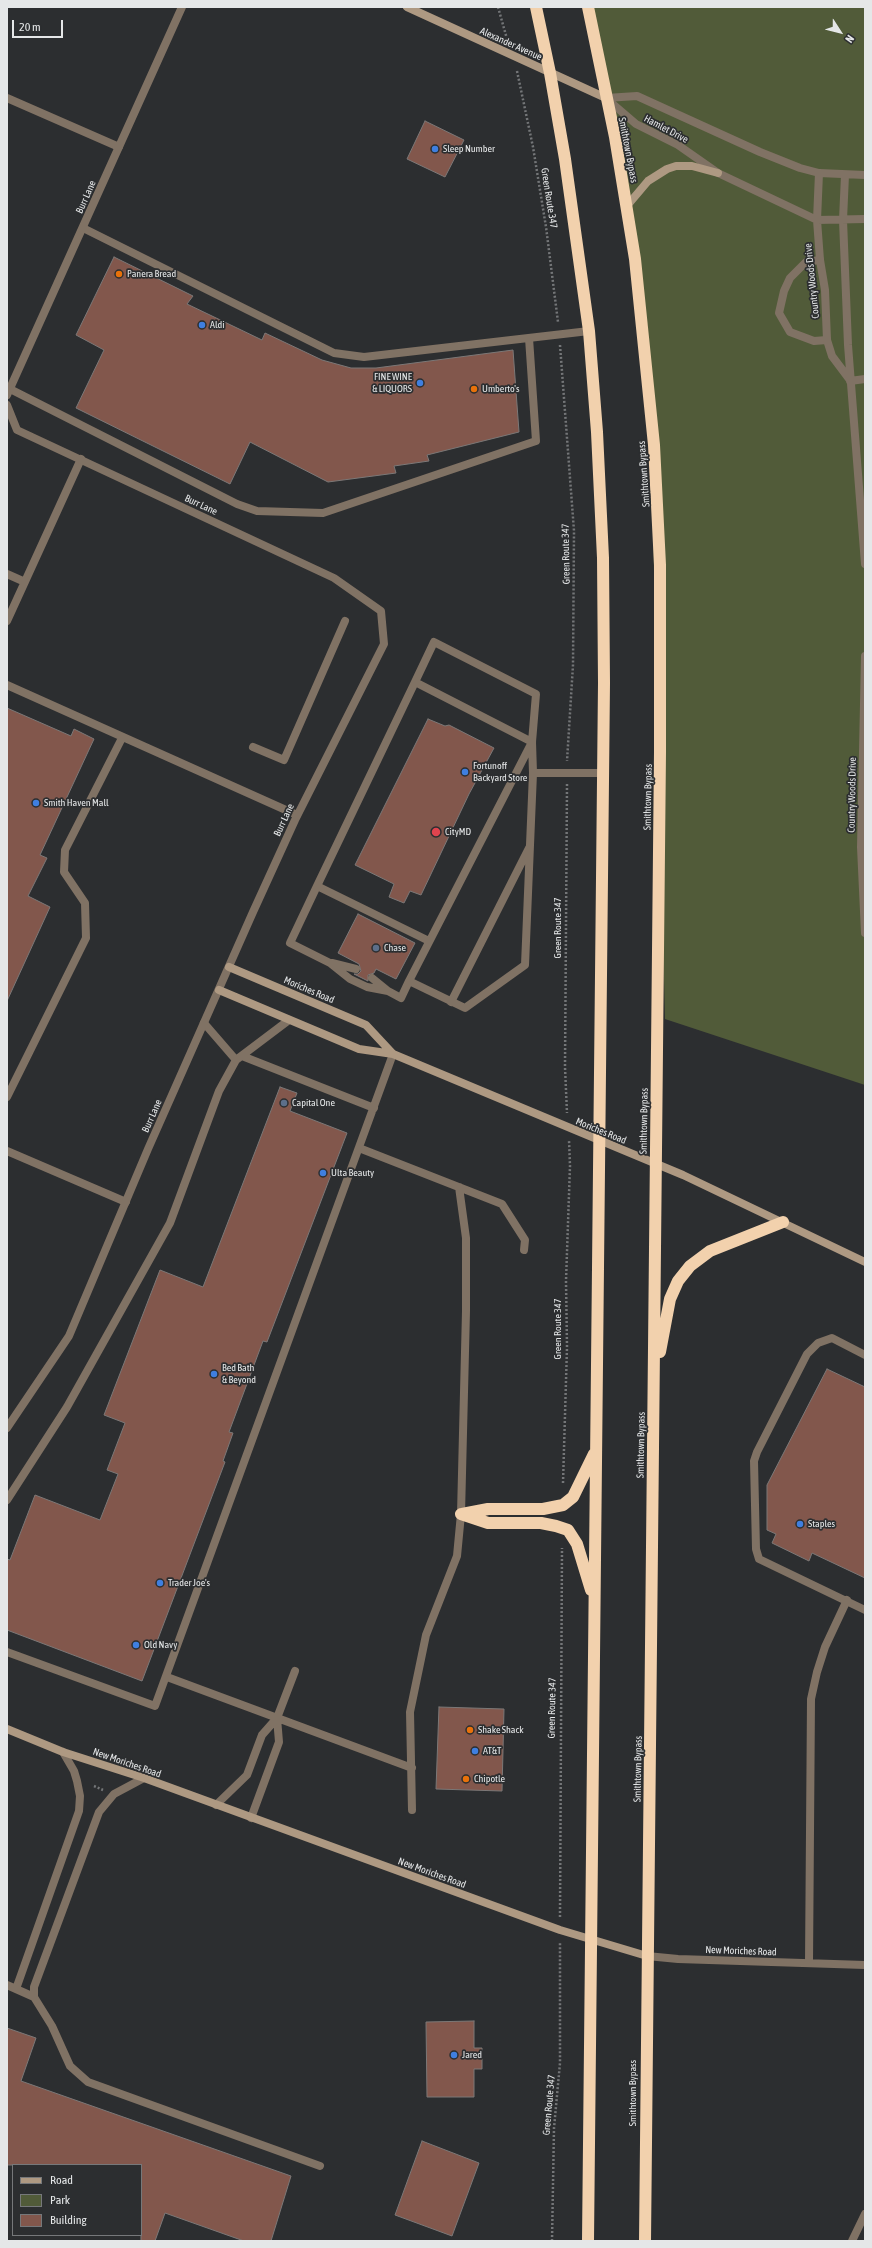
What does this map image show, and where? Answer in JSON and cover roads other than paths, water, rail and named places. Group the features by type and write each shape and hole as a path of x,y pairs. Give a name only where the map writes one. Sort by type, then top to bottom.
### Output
{"highway":[{"path":"536,7 550,73 574,220 589,331 597,432 603,558 603,773 588,2241"},
{"name":"Smithtown Bypass","path":"588,7 615,137 626,207 648,377 660,565 661,716 645,2241"},
{"path":"654,1385 669,1304 683,1273 710,1251 783,1222"},
{"path":"460,1514 488,1509 543,1509 563,1504 573,1497 596,1450"},
{"path":"460,1514 488,1523 542,1523 568,1530 577,1544 594,1602"},
{"path":"580,2241 588,2204"}],"main road":[{"name":"Alexander Avenue","path":"408,7 606,98"},
{"path":"626,207 648,181 667,169 676,166 692,166 718,173"},
{"name":"Moriches Road","path":"229,968 366,1025 393,1054"},
{"name":"Moriches Road","path":"219,990 359,1049 393,1054 656,1164 783,1222 865,1262"},
{"name":"New Moriches Road","path":"7,1729 63,1752 144,1778 590,1940 648,1956"}],"street":[{"name":"Burr Lane","path":"8,392 182,7"},
{"name":"Hamlet Drive","path":"606,98 637,96 766,155 819,173 865,175"},
{"path":"7,98 119,147"},
{"name":"Hamlet Drive","path":"606,98 636,124 678,145 718,173 816,220 865,219"},
{"name":"Country Woods Drive","path":"819,173 816,220 825,290 827,340 832,356 850,381"},
{"path":"845,175 843,220 850,381 865,564"},
{"path":"83,228 334,353 364,357 589,331"},
{"path":"820,260 806,262 790,278 784,291 779,313 790,332 814,342 827,340"},
{"path":"8,392 238,504 258,511 324,513 536,441 529,338"},
{"path":"850,381 865,379"},
{"name":"Burr Lane","path":"7,405 17,430 334,578 381,611 384,644 297,815 204,1023 69,1336 7,1428"},
{"path":"7,621 81,460"},
{"path":"7,574 25,582"},
{"path":"253,747 284,760 345,621"},
{"path":"409,981 465,1008 525,965 533,773 532,742 536,694 434,642 290,943 330,963 350,979 367,987 388,992 401,998 409,981 429,941 532,742"},
{"name":"Country Woods Drive","path":"865,656 861,846 865,933"},
{"path":"415,682 532,742"},
{"path":"7,685 122,738 297,815"},
{"path":"7,1097 86,938 85,903 64,872 66,850 122,738"},
{"path":"533,773 603,773"},
{"path":"451,1002 530,845"},
{"path":"318,886 429,941"},
{"path":"330,963 356,969"},
{"path":"372,978 388,992"},
{"path":"7,1500 67,1407 170,1222 219,1091 239,1058 289,1020"},
{"path":"204,1023 239,1058 374,1108"},
{"path":"7,1652 155,1706 167,1677 393,1054"},
{"path":"359,1148 502,1204 525,1240 524,1250"},
{"path":"7,1151 126,1202"},
{"path":"412,1810 410,1712 426,1635 457,1556 460,1514 466,1253 466,1238 459,1187"},
{"path":"865,1355 832,1338 818,1343 807,1354 757,1452 754,1461 756,1549 759,1559 847,1600 865,1610"},
{"path":"809,1963 811,1699 817,1672 826,1647 847,1600"},
{"path":"216,1805 247,1775 262,1735 277,1718 295,1671"},
{"path":"167,1677 412,1768"},
{"path":"252,1818 279,1742 277,1718"},
{"path":"16,1989 79,1811 80,1796 77,1781 63,1752"},
{"path":"144,1778 114,1794 99,1812 34,1987 34,1996 52,2026 70,2066 88,2082 320,2166"},
{"name":"New Moriches Road","path":"648,1956 678,1959 865,1965"},
{"path":"7,1985 34,1996"},
{"path":"852,2241 865,2214"}],"place":[{"name":"Sleep Number","path":"435,149"},
{"name":"Panera Bread","path":"119,274"},
{"name":"Aldi","path":"202,325"},
{"name":"FINE WINE & LIQUORS","path":"420,383"},
{"name":"Umberto's","path":"474,389"},
{"name":"Fortunoff Backyard Store","path":"465,772"},
{"name":"Smith Haven Mall","path":"36,803"},
{"name":"CityMD","path":"436,832"},
{"name":"Chase","path":"376,948"},
{"name":"Capital One","path":"284,1103"},
{"name":"Ulta Beauty","path":"323,1173"},
{"name":"Bed Bath & Beyond","path":"214,1374"},
{"name":"Staples","path":"800,1524"},
{"name":"Trader Joe's","path":"160,1583"},
{"name":"Old Navy","path":"136,1645"},
{"name":"Shake Shack","path":"470,1730"},
{"name":"AT&T","path":"475,1751"},
{"name":"Chipotle","path":"466,1779"},
{"name":"Jared","path":"454,2055"}]}
